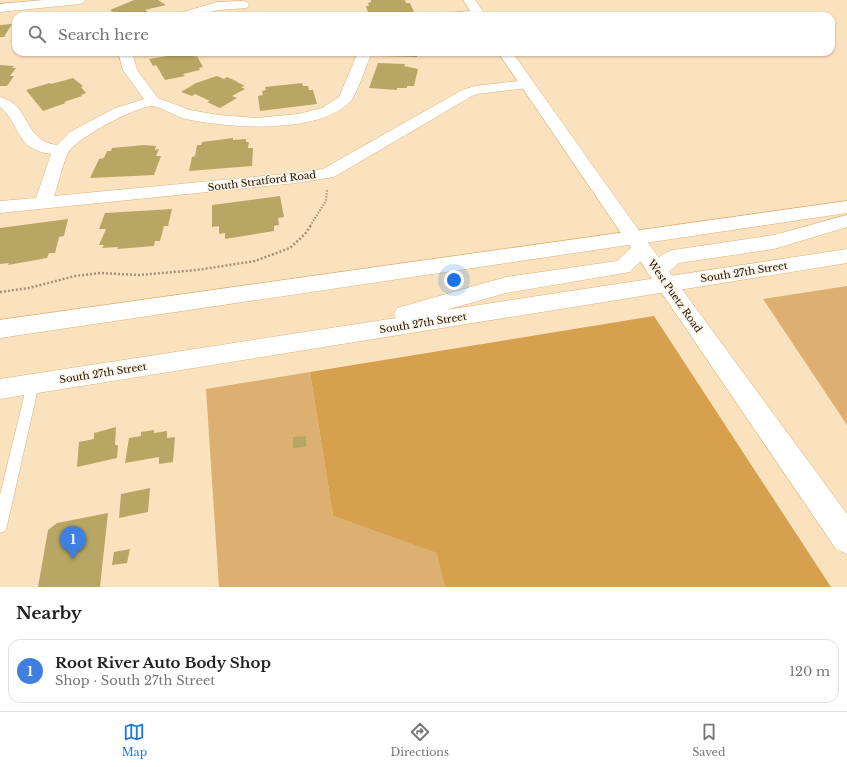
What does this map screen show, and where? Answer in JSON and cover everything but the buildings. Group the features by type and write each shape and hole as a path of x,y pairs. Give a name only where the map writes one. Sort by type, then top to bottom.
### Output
{"main road":[{"path":"469,0 477,12"},
{"name":"West Puetz Road","path":"508,56 847,539"},
{"path":"0,329 638,243 847,207"},
{"path":"662,277 673,257 774,242 847,221"},
{"path":"308,341 506,285 623,267 638,243"},
{"name":"South 27th Street","path":"0,389 308,341 662,277 847,256"}],"street":[{"path":"0,8 80,0"},
{"path":"197,12 217,6 243,5"},
{"path":"126,56 130,70 153,101 186,114 218,120 256,123 299,120 327,111 345,99 363,56"},
{"name":"South Stratford Road","path":"0,207 296,178 328,173 467,93 475,90 527,84"},
{"path":"0,101 4,102 12,111 30,139 39,147 61,150"},
{"path":"43,203 61,150 76,135 118,112 153,101"}],"lane":[{"path":"0,526 33,384"}],"path":[{"path":"0,292 29,288 75,276 100,273 139,275 197,270 255,261 290,248 305,234 326,201 328,173"}],"shaded area":[{"path":"847,286 847,425 763,299"},
{"path":"654,316 831,587 445,587 437,553 333,516 310,372"},
{"path":"310,372 333,516 438,553 445,587 219,587 206,389"}],"place":[{"name":"Root River Auto Body Shop","path":"73,559"}]}
